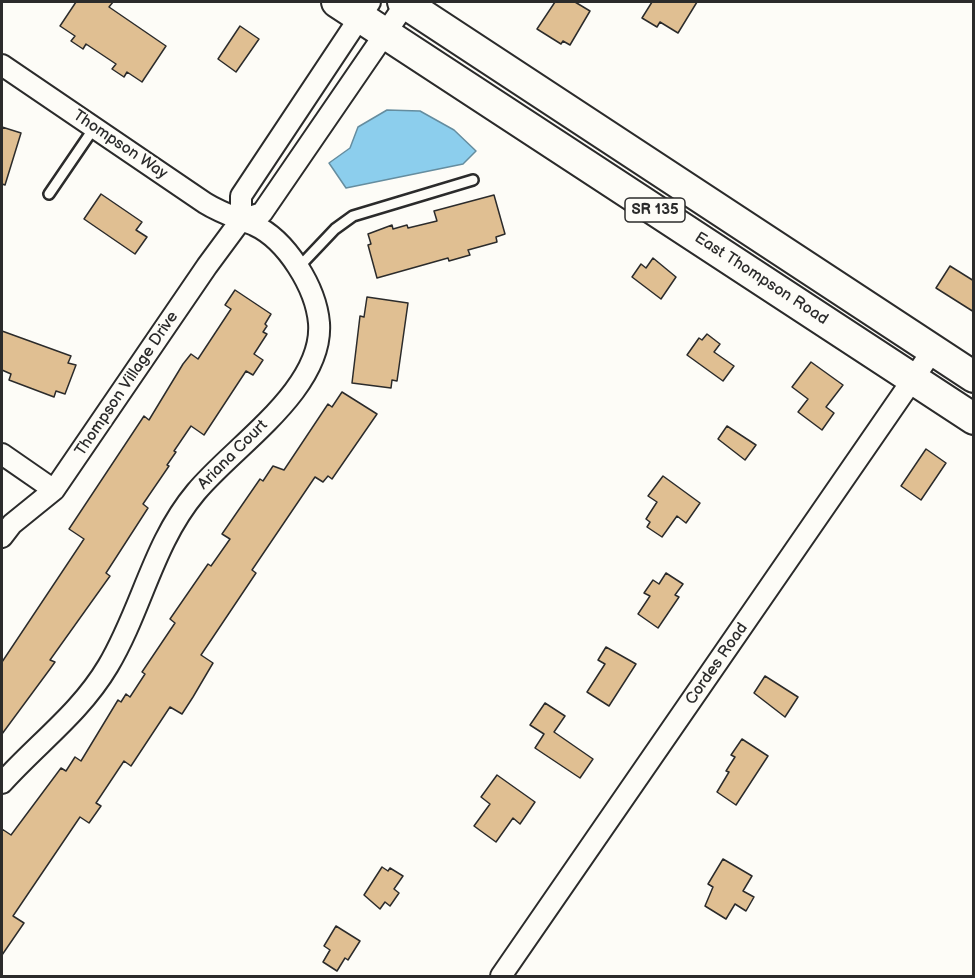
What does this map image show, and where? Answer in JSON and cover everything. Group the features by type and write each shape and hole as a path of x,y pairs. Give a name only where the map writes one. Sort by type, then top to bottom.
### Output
{"main road":[{"name":"SR 135","path":"405,2 974,377"},
{"name":"East Thompson Road","path":"355,7 385,33 974,419"}],"street":[{"name":"Thompson Village Drive","path":"241,220 262,213 405,2"},
{"name":"Thompson Village Drive","path":"2,537 12,524 54,490 241,220 242,196 355,7"},
{"name":"Thompson Way","path":"2,65 205,203 222,214 241,220"},
{"name":"Ariana Court","path":"2,783 63,725 95,687 121,642 158,552 184,508 215,470 271,418 306,371 316,347 319,321 315,296 298,268 270,236 241,220"},
{"name":"Cordes Road","path":"501,976 933,350"},
{"path":"2,454 54,490"}],"lane":[{"path":"49,194 94,128"},
{"path":"298,268 335,230 353,216 473,180"}],"water":[{"path":"387,110 420,111 454,130 476,151 463,164 346,188 329,163 350,148 358,127"}],"building":[{"path":"76,2 113,2 109,7 166,46 142,82 127,72 124,77 112,69 116,64 86,44 83,49 71,41 75,36 60,26"},
{"path":"555,2 575,2 590,11 570,45 563,41 561,44 537,29"},
{"path":"652,2 697,2 678,33 660,22 657,27 642,18"},
{"path":"240,26 259,39 236,72 218,59"},
{"path":"2,127 21,133 5,185 2,184"},
{"path":"101,194 142,222 136,230 147,237 135,254 84,219"},
{"path":"494,195 505,234 496,237 497,242 468,250 470,255 449,261 448,258 377,278 368,245 371,244 368,234 392,225 393,229 407,225 408,228 437,221 434,211"},
{"path":"653,258 676,277 661,299 632,277 641,264 646,268"},
{"path":"950,266 974,281 974,312 936,288"},
{"path":"235,290 271,314 263,332 267,334 254,354 263,360 253,375 246,371 204,435 191,426 174,451 176,452 167,465 169,466 143,504 148,508 106,573 110,576 50,660 55,662 2,734 2,662 84,539 69,529 144,416 149,420 183,364 191,354 198,359 231,309 225,305"},
{"path":"367,297 408,303 397,381 392,380 391,388 352,383 360,316 364,317"},
{"path":"2,331 71,356 68,363 76,365 65,394 56,391 54,397 9,380 11,374 2,370"},
{"path":"707,334 720,344 714,352 734,366 723,381 687,355 699,338 702,340"},
{"path":"811,362 843,385 826,407 834,413 822,430 798,412 808,399 792,387"},
{"path":"342,392 377,414 332,479 328,476 323,482 315,477 252,570 256,573 201,655 213,663 182,714 170,707 131,766 124,761 96,803 101,806 89,823 80,817 13,916 24,923 2,955 2,829 11,835 61,768 66,771 75,757 81,761 118,700 121,702 126,694 130,697 145,674 142,672 175,623 170,619 208,564 211,566 230,539 222,534 260,479 263,481 273,466 284,470 328,404 332,407"},
{"path":"727,426 756,445 745,460 718,439"},
{"path":"926,449 946,463 921,500 901,486"},
{"path":"663,476 700,503 686,523 677,516 662,537 647,527 650,522 646,519 657,502 648,496"},
{"path":"666,573 683,584 675,595 679,597 658,628 638,614 650,596 644,593 653,580 659,584"},
{"path":"606,647 636,664 609,706 587,692 605,664 598,660"},
{"path":"765,676 798,697 785,717 754,693"},
{"path":"545,703 565,716 554,732 593,759 580,778 535,748 544,734 530,725"},
{"path":"742,739 768,756 736,805 717,792 735,757 731,755"},
{"path":"497,775 535,802 520,824 513,818 496,842 474,826 490,804 481,797"},
{"path":"723,859 752,876 743,891 754,897 746,911 735,904 726,919 705,906 713,887 708,884"},
{"path":"382,867 388,871 390,868 403,876 394,889 399,893 390,906 385,902 380,909 364,895"},
{"path":"336,926 360,941 348,960 345,958 337,971 323,962 330,950 324,946"}]}
